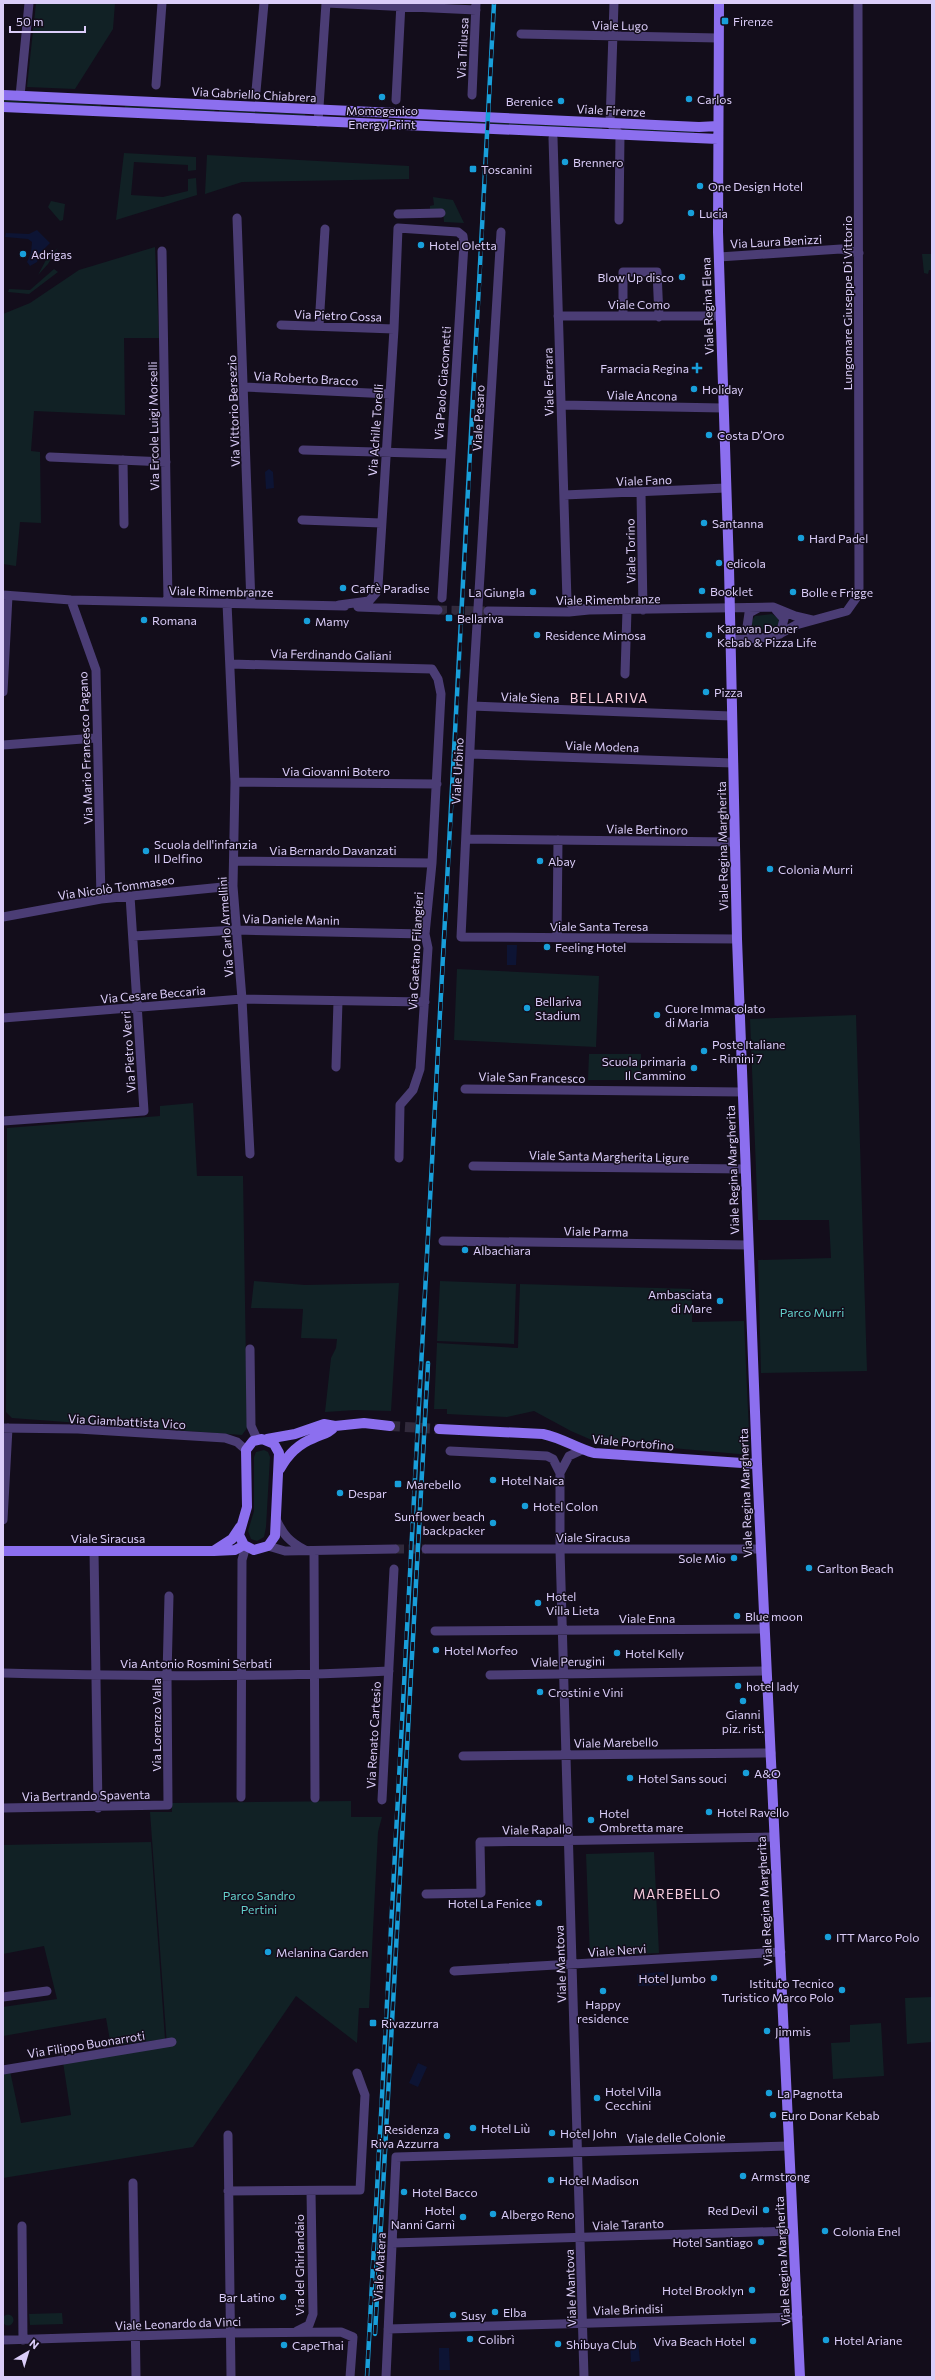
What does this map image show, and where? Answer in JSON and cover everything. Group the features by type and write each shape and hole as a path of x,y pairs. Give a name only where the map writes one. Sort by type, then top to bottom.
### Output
{"street":[{"path":"20,96 29,3"},
{"path":"156,85 162,3"},
{"path":"256,90 264,3"},
{"path":"318,122 326,3 476,6"},
{"path":"614,3 610,123 620,135"},
{"name":"Viale Regina Elena","path":"719,3 719,256 729,608"},
{"name":"Lungomare Giuseppe Di Vittorio","path":"814,620 847,611 859,594 858,3"},
{"path":"396,100 401,5"},
{"name":"Via Trilussa","path":"472,95 476,6"},
{"name":"Viale Lugo","path":"521,34 614,38 718,38"},
{"name":"Via Gabriello Chiabrera","path":"3,95 503,118"},
{"path":"114,113 115,100"},
{"name":"Via Gabriello Chiabrera","path":"3,108 502,130"},
{"name":"Viale Firenze","path":"503,118 718,126"},
{"name":"Viale Firenze","path":"502,130 718,139"},
{"name":"Viale Firenze","path":"619,220 620,135"},
{"name":"Viale Ferrara","path":"553,138 567,601 576,607 589,610"},
{"path":"429,229 430,213"},
{"path":"398,214 441,213"},
{"name":"Via Vittorio Bersezio","path":"237,218 251,604"},
{"path":"319,326 325,228"},
{"name":"Via Paolo Giacometti","path":"398,228 458,232 463,236 464,244 449,454 442,598"},
{"name":"Via Achille Torelli","path":"339,605 369,601 376,593 394,329 398,228"},
{"name":"Viale Pesaro","path":"478,606 501,232"},
{"name":"Via Laura Benizzi","path":"719,256 841,249 859,253"},
{"name":"Via Ercole Luigi Morselli","path":"162,251 168,601"},
{"path":"623,316 623,272 657,272 659,317"},
{"name":"Viale Como","path":"558,316 720,316"},
{"name":"Via Pietro Cossa","path":"281,325 394,329"},
{"name":"Via Roberto Bracco","path":"244,386 390,394"},
{"name":"Viale Ancona","path":"560,405 723,408"},
{"path":"303,450 385,454 449,454"},
{"path":"50,456 166,462"},
{"path":"123,460 124,524"},
{"name":"Viale Fano","path":"564,495 726,488"},
{"name":"Viale Torino","path":"641,492 643,610"},
{"path":"302,520 381,523"},
{"path":"3,692 6,596"},
{"name":"Viale Rimembranze","path":"6,596 71,600 339,605 438,610"},
{"name":"Via Mario Francesco Pagano","path":"71,600 96,670 96,738 101,899"},
{"name":"Via Carlo Armellini","path":"227,603 235,782 233,886 242,999 250,1154"},
{"name":"Viale Urbino","path":"461,936 478,606"},
{"path":"762,638 752,634 747,627 749,613 758,608 772,607 795,616 814,620"},
{"path":"772,607 781,613 784,619 780,634"},
{"name":"Viale Regina Margherita","path":"729,608 737,939 748,1245 773,1837 781,1952 800,2377"},
{"name":"Viale Rimembranze","path":"488,611 569,612 589,610 758,608"},
{"path":"624,674 627,610"},
{"path":"729,640 762,638 780,634 787,629 814,620"},
{"name":"Via Ferdinando Galiani","path":"230,664 432,669"},
{"name":"Via Gaetano Filangieri","path":"399,1158 400,1105 413,1090 420,1069 425,1002 428,948 426,934 437,784 440,694 438,679 432,669"},
{"name":"Viale Siena","path":"472,706 731,716"},
{"path":"3,745 96,738"},
{"name":"Viale Modena","path":"470,754 733,763"},
{"name":"Via Giovanni Botero","path":"235,782 437,784"},
{"name":"Viale Bertinoro","path":"466,839 735,842"},
{"path":"557,938 558,840"},
{"name":"Via Bernardo Davanzati","path":"234,861 432,863"},
{"name":"Via Nicolò Tommaseo","path":"3,917 101,899 233,886"},
{"name":"Via Pietro Verri","path":"3,1121 144,1111 136,1007 130,896"},
{"name":"Via Daniele Manin","path":"133,936 236,930 426,934"},
{"name":"Viale Santa Teresa","path":"461,936 737,939"},
{"name":"Via Cesare Beccaria","path":"3,1018 242,999 425,1002"},
{"path":"336,1067 338,1001"},
{"name":"Viale San Francesco","path":"465,1089 742,1092"},
{"name":"Viale Santa Margherita Ligure","path":"473,1166 745,1169"},
{"name":"Viale Parma","path":"443,1241 748,1245"},
{"path":"250,1349 251,1426 262,1439 274,1444 279,1453 275,1536 268,1546 286,1551 395,1549"},
{"path":"241,1796 242,1560 248,1547 239,1536 240,1527 247,1507 246,1450 248,1445 262,1439 295,1434 324,1424 335,1426 364,1423 390,1426"},
{"path":"279,1472 285,1461 300,1445 330,1432 335,1426"},
{"path":"3,1520 5,1428"},
{"name":"Via Giambattista Vico","path":"5,1428 78,1429 225,1438 238,1442 246,1450"},
{"name":"Viale Portofino","path":"439,1429 543,1434 557,1437 582,1450 616,1455 757,1464"},
{"path":"560,1473 567,1458 582,1450"},
{"path":"450,1451 547,1456 553,1459 560,1473"},
{"name":"Viale Mantova","path":"560,1473 560,1550 584,2377"},
{"path":"276,1519 282,1534 290,1542 310,1551"},
{"path":"214,1551 232,1539 240,1527"},
{"name":"Viale Siracusa","path":"3,1551 214,1551 268,1546"},
{"name":"Viale Siracusa","path":"426,1549 761,1549"},
{"path":"94,1551 98,1808"},
{"path":"310,1551 315,1798"},
{"name":"Via Renato Cartesio","path":"382,1800 394,1569"},
{"name":"Via Lorenzo Valla","path":"168,1805 167,1675 169,1596"},
{"name":"Viale Enna","path":"435,1630 764,1629"},
{"name":"Viale Perugini","path":"490,1675 564,1672 766,1670"},
{"name":"Via Antonio Rosmini Serbati","path":"3,1673 97,1676 241,1674 313,1675 388,1671"},
{"name":"Viale Marebello","path":"463,1756 770,1752"},
{"name":"Via Bertrando Spaventa","path":"3,1808 98,1808 168,1805"},
{"name":"Viale Rapallo","path":"426,1894 481,1893 480,1842 773,1837"},
{"name":"Viale Nervi","path":"454,1971 781,1952"},
{"path":"3,1997 47,1991"},
{"name":"Via Filippo Buonarroti","path":"3,2070 172,2042"},
{"path":"228,2192 360,2190 365,2096 356,2073"},
{"path":"228,2135 230,2377"},
{"name":"Viale delle Colonie","path":"396,2157 789,2146"},
{"name":"Viale Matera","path":"386,2377 396,2157"},
{"path":"133,2183 136,2377"},
{"name":"Via del Ghirlandaio","path":"296,2332 309,2325 313,2314 311,2190"},
{"path":"22,2226 23,2340"},
{"name":"Viale Taranto","path":"392,2242 793,2231"},
{"name":"Viale Brindisi","path":"388,2330 583,2322 798,2317"},
{"name":"Viale Leonardo da Vinci","path":"3,2340 230,2333 341,2332 353,2338 350,2377"}],"green space":[{"path":"36,3 115,3 113,29 75,89 27,87"},
{"path":"3,100 101,105 101,107 3,103"},
{"path":"125,106 215,110 214,112 125,108"},
{"path":"219,110 305,114 305,116 219,112"},
{"path":"449,120 602,127 602,129 449,123"},
{"path":"625,128 694,131 694,133 624,130"},
{"path":"124,153 196,157 196,170 188,171 188,165 134,162 131,195 163,197 188,191 188,179 196,178 197,195 116,220"},
{"path":"207,155 409,166 409,179 242,182 205,194"},
{"path":"433,197 453,200 464,223 444,222 443,210 430,212 430,206 434,205"},
{"path":"51,201 65,204 63,220 60,221 48,207"},
{"path":"155,247 159,338 124,338 125,415 34,411 31,451 40,452 41,523 20,522 16,566 3,564 3,314 30,303 79,270"},
{"path":"58,248 48,264 38,275 46,260"},
{"path":"922,254 932,254 932,270 929,270 928,274 924,273"},
{"path":"54,269 58,272 29,294 8,292 9,289 30,290"},
{"path":"772,614 778,618 779,622 776,628 759,630 753,626 751,622 755,616"},
{"name":"Bellariva Stadium","path":"457,969 599,976 596,1047 454,1040"},
{"name":"Parco Murri","path":"856,1015 867,1371 761,1373 758,1260 831,1258 829,1220 758,1220 750,1019"},
{"path":"589,1054 641,1054 641,1080 588,1080"},
{"path":"193,1103 197,1176 243,1176 247,1428 242,1435 12,1418 6,1412 7,1128 160,1116 160,1106"},
{"path":"254,1281 305,1285 399,1283 391,1411 356,1410 325,1412 331,1358 336,1348 337,1339 301,1338 303,1309 251,1308"},
{"path":"440,1281 516,1284 514,1344 437,1341"},
{"path":"520,1284 692,1289 692,1322 744,1321 750,1455 594,1441 571,1431 534,1411 507,1417 447,1414 447,1409 434,1409 437,1343 518,1348"},
{"path":"264,1450 268,1452 270,1457 266,1527 264,1537 257,1541 251,1539 248,1531 254,1511 254,1457 256,1452"},
{"name":"Parco Sandro Pertini","path":"351,1801 351,1817 382,1817 378,1832 369,2008 359,2008 357,2043 296,1996 193,2147 3,2178 3,2072 10,2071 21,2123 71,2115 63,2062 167,2046 150,1812 172,1812 172,1803"},
{"path":"151,1842 165,2039 111,2046 106,2018 3,2036 3,2007 57,1999 44,1946 3,1954 3,1845"},
{"path":"654,1852 659,1953 590,1956 586,1854"},
{"path":"932,1997 932,2042 907,2044 905,1998"},
{"path":"881,2023 884,2076 833,2079 831,2043 850,2042 850,2025"},
{"path":"62,2313 63,2324 30,2325 29,2314"},
{"path":"8,2314 12,2316 14,2320 12,2324 8,2326 4,2324 2,2320 4,2316"}],"water":[{"path":"37,230 50,243 41,252 37,262 30,266 27,262 31,253 32,242 28,239 5,237 6,233 29,234"},
{"path":"269,469 273,472 274,488 266,489 265,472"},
{"path":"507,945 517,945 516,965 507,965"},
{"path":"664,1972 665,1985 638,1986 637,1974"},
{"path":"418,2063 427,2067 418,2087 409,2083"},
{"path":"638,2342 640,2361 631,2362 630,2343"},
{"path":"439,2348 449,2348 450,2370 439,2370"}],"tunnel":[{"path":"438,610 485,611"},
{"path":"390,1426 439,1429"},
{"path":"395,1549 426,1549"}],"railway":[{"path":"367,2377 494,3"},
{"path":"375,2334 428,1363"}],"place":[{"name":"Firenze","path":"725,21"},
{"name":"Momogenico Energy Print","path":"382,97"},
{"name":"Carlos","path":"689,99"},
{"name":"Berenice","path":"561,101"},
{"name":"Brennero","path":"565,162"},
{"name":"Toscanini","path":"473,169"},
{"name":"One Design Hotel","path":"700,186"},
{"name":"Lucia","path":"691,213"},
{"name":"Hotel Oletta","path":"421,245"},
{"name":"Adrigas","path":"23,254"},
{"name":"Blow Up disco","path":"682,277"},
{"name":"Farmacia Regina","path":"697,368"},
{"name":"Holiday","path":"694,389"},
{"name":"Costa D’Oro","path":"709,435"},
{"name":"Santanna","path":"704,523"},
{"name":"Hard Padel","path":"801,538"},
{"name":"edicola","path":"719,563"},
{"name":"Caffè Paradise","path":"343,588"},
{"name":"Booklet","path":"702,591"},
{"name":"La Giungla","path":"533,592"},
{"name":"Bolle e Frigge","path":"793,592"},
{"name":"Bellariva","path":"449,618"},
{"name":"Romana","path":"144,620"},
{"name":"Mamy","path":"307,621"},
{"name":"Residence Mimosa","path":"537,635"},
{"name":"Karavan Doner Kebab & Pizza Life","path":"709,635"},
{"name":"Pizza","path":"706,692"},
{"name":"Scuola dell'infanzia Il Delfino","path":"146,851"},
{"name":"Abay","path":"540,861"},
{"name":"Colonia Murri","path":"770,869"},
{"name":"Feeling Hotel","path":"547,947"},
{"name":"Bellariva Stadium","path":"527,1008"},
{"name":"Cuore Immacolato di Maria","path":"657,1015"},
{"name":"Poste Italiane - Rimini 7","path":"704,1051"},
{"name":"Scuola primaria Il Cammino","path":"694,1068"},
{"name":"Albachiara","path":"465,1250"},
{"name":"Ambasciata di Mare","path":"720,1301"},
{"name":"Hotel Naica","path":"493,1480"},
{"name":"Marebello","path":"398,1484"},
{"name":"Despar","path":"340,1493"},
{"name":"Hotel Colon","path":"525,1506"},
{"name":"Sunflower beach backpacker","path":"493,1523"},
{"name":"Sole Mio","path":"734,1558"},
{"name":"Carlton Beach","path":"809,1568"},
{"name":"Hotel Villa Lieta","path":"538,1603"},
{"name":"Blue moon","path":"737,1616"},
{"name":"Hotel Morfeo","path":"436,1650"},
{"name":"Hotel Kelly","path":"617,1653"},
{"name":"hotel lady","path":"738,1686"},
{"name":"Crostini e Vini","path":"540,1692"},
{"name":"Gianni piz. rist.","path":"743,1701"},
{"name":"A&O","path":"746,1773"},
{"name":"Hotel Sans souci","path":"630,1778"},
{"name":"Hotel Ravello","path":"709,1812"},
{"name":"Hotel Ombretta mare","path":"591,1820"},
{"name":"Hotel La Fenice","path":"539,1903"},
{"name":"ITT Marco Polo","path":"828,1937"},
{"name":"Melanina Garden","path":"268,1952"},
{"name":"Hotel Jumbo","path":"714,1978"},
{"name":"Istituto Tecnico Turistico Marco Polo","path":"842,1990"},
{"name":"Happy residence","path":"603,1991"},
{"name":"Rivazzurra","path":"373,2023"},
{"name":"Jimmis","path":"767,2031"},
{"name":"La Pagnotta","path":"769,2093"},
{"name":"Hotel Villa Cecchini","path":"597,2098"},
{"name":"Euro Donar Kebab","path":"773,2115"},
{"name":"Hotel Liù","path":"473,2128"},
{"name":"Hotel John","path":"552,2133"},
{"name":"Residenza Riva Azzurra","path":"447,2136"},
{"name":"Armstrong","path":"743,2176"},
{"name":"Hotel Madison","path":"551,2180"},
{"name":"Hotel Bacco","path":"404,2192"},
{"name":"Red Devil","path":"766,2210"},
{"name":"Albergo Reno","path":"493,2214"},
{"name":"Hotel Nanni Garnì","path":"463,2217"},
{"name":"Colonia Enel","path":"825,2231"},
{"name":"Hotel Santiago","path":"761,2242"},
{"name":"Hotel Brooklyn","path":"752,2290"},
{"name":"Bar Latino","path":"283,2297"},
{"name":"Elba","path":"495,2312"},
{"name":"Susy","path":"453,2315"},
{"name":"Colibrì","path":"470,2339"},
{"name":"Hotel Ariane","path":"826,2340"},
{"name":"Viva Beach Hotel","path":"753,2341"},
{"name":"Shibuya Club","path":"558,2344"},
{"name":"CapeThai","path":"284,2345"}],"district":[{"name":"BELLARIVA","path":"609,698"},
{"name":"MAREBELLO","path":"677,1894"}]}
